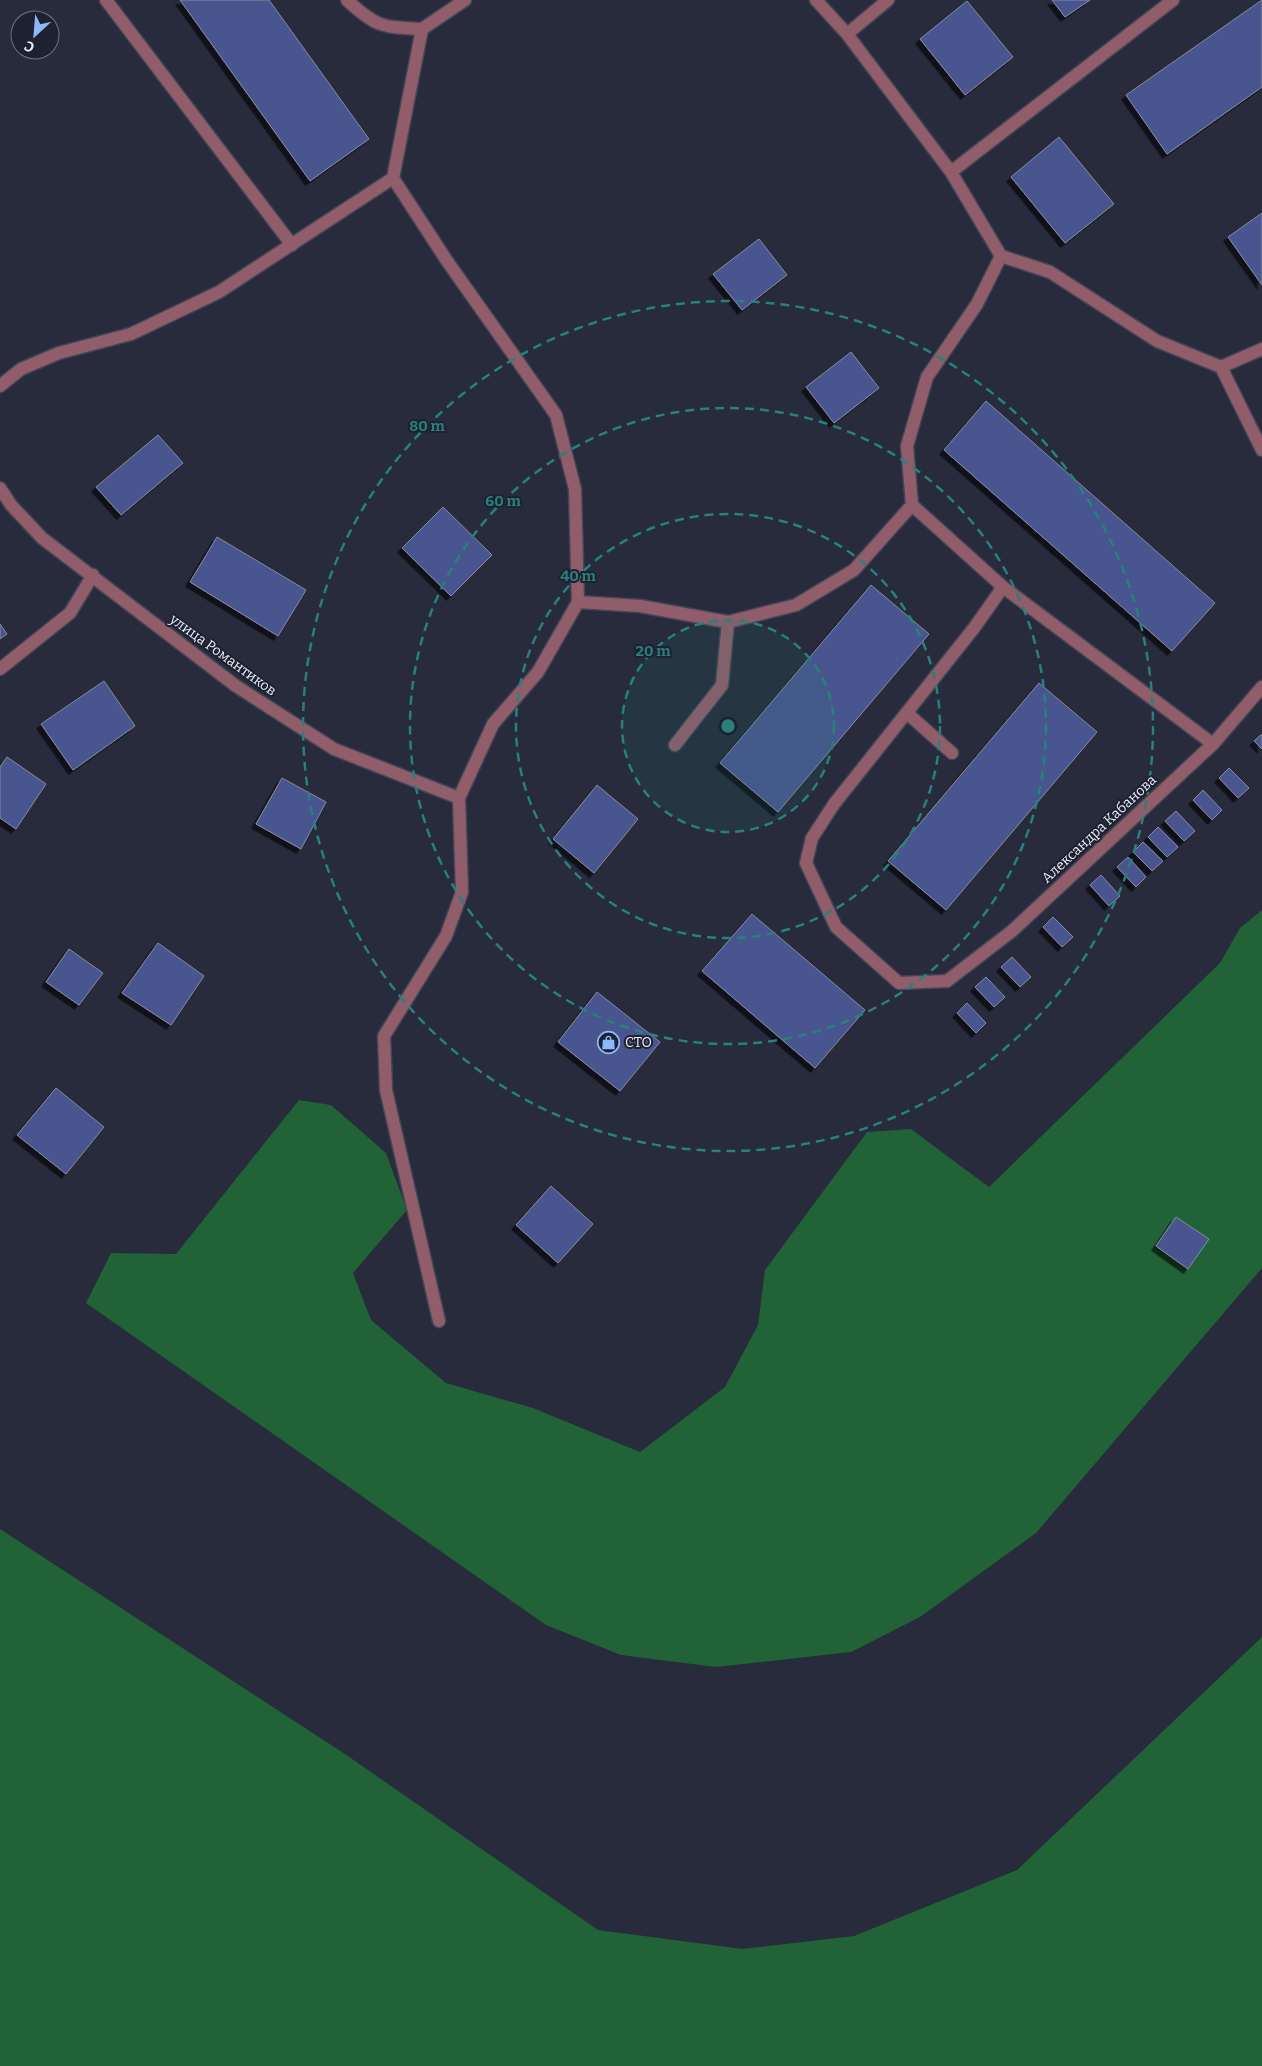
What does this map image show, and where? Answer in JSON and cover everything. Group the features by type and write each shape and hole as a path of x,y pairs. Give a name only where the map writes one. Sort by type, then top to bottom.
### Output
{"street":[{"path":"106,0 292,245"},
{"path":"347,0 366,18 386,27 422,29 465,0"},
{"path":"816,0 847,34 951,172 1001,256 1050,272 1157,341 1220,366 1262,450"},
{"path":"847,34 888,0"},
{"path":"951,172 1173,0"},
{"path":"422,29 393,178 447,261 556,415 575,489 578,602 538,672 493,724 459,798 462,892 446,936 384,1036 386,1090 439,1321"},
{"path":"0,386 21,369 59,353 131,334 219,292 292,245 338,212 393,178"},
{"path":"1001,256 977,304 927,377 906,446 912,505 1003,587 1213,744"},
{"path":"1220,366 1262,349"},
{"name":"улица Романтиков","path":"0,488 11,504 42,538 93,575 236,686 334,749 459,798"},
{"path":"578,602 640,606 728,622 796,605 854,570 912,505"},
{"path":"0,669 70,613 93,575"},
{"path":"952,753 907,713 974,628 1003,587"},
{"path":"675,745 722,685 728,622"},
{"name":"Александра Кабанова","path":"907,713 834,804 812,838 806,863 836,927 899,983 947,981 1012,931 1213,744 1262,687"}],"green space":[{"path":"1262,910 1262,1268 1036,1533 920,1617 851,1652 716,1667 621,1655 546,1625 86,1303 111,1253 176,1254 299,1100 331,1105 386,1153 407,1210 353,1273 371,1320 446,1383 533,1408 640,1452 725,1387 758,1325 765,1270 867,1132 911,1129 989,1187 1220,963 1240,928"},
{"path":"0,1529 345,1754 598,1930 743,1949 854,1936 1017,1870 1262,1637 1262,2066 0,2066"}],"building":[{"path":"180,0 269,0 369,139 310,181"},
{"path":"1052,0 1090,0 1065,17"},
{"path":"1262,0 1262,87 1167,154 1126,95"},
{"path":"967,1 1013,57 965,95 920,39"},
{"path":"1059,137 1114,204 1065,243 1011,177"},
{"path":"1262,213 1262,285 1228,237"},
{"path":"759,239 787,275 742,310 713,274"},
{"path":"851,352 879,388 834,423 806,387"},
{"path":"986,401 1215,603 1172,651 944,450"},
{"path":"158,435 183,463 121,515 96,487"},
{"path":"443,507 492,555 451,596 402,548"},
{"path":"217,537 306,590 278,636 190,582"},
{"path":"871,585 929,634 778,812 720,763"},
{"path":"0,624 7,634 0,639"},
{"path":"104,681 135,726 73,770 41,724"},
{"path":"1039,683 1097,732 946,910 888,861"},
{"path":"1262,734 1262,749 1254,741"},
{"path":"7,757 46,784 16,829 0,818 0,767"},
{"path":"1229,768 1249,788 1238,798 1219,778"},
{"path":"282,778 326,802 301,849 256,824"},
{"path":"597,785 638,819 594,873 553,839"},
{"path":"1203,790 1222,810 1212,820 1193,800"},
{"path":"1176,811 1195,831 1184,841 1165,821"},
{"path":"1158,827 1178,847 1167,857 1148,837"},
{"path":"1143,842 1163,861 1152,871 1133,852"},
{"path":"1128,857 1146,877 1136,887 1117,867"},
{"path":"1101,875 1120,896 1109,906 1090,885"},
{"path":"752,914 865,1010 815,1068 702,971"},
{"path":"1053,917 1073,937 1062,947 1043,927"},
{"path":"158,943 204,976 171,1025 122,993"},
{"path":"69,949 103,973 79,1005 46,982"},
{"path":"1012,957 1031,977 1020,987 1001,967"},
{"path":"986,977 1005,997 994,1007 975,987"},
{"name":"СТО","path":"597,992 660,1042 620,1091 558,1042"},
{"path":"967,1003 986,1023 976,1033 957,1013"},
{"path":"56,1088 104,1127 66,1174 17,1135"},
{"path":"551,1186 593,1224 558,1263 516,1225"},
{"path":"1176,1217 1209,1239 1188,1269 1156,1246"}],"place":[{"name":"СТО","path":"609,1042"}]}
